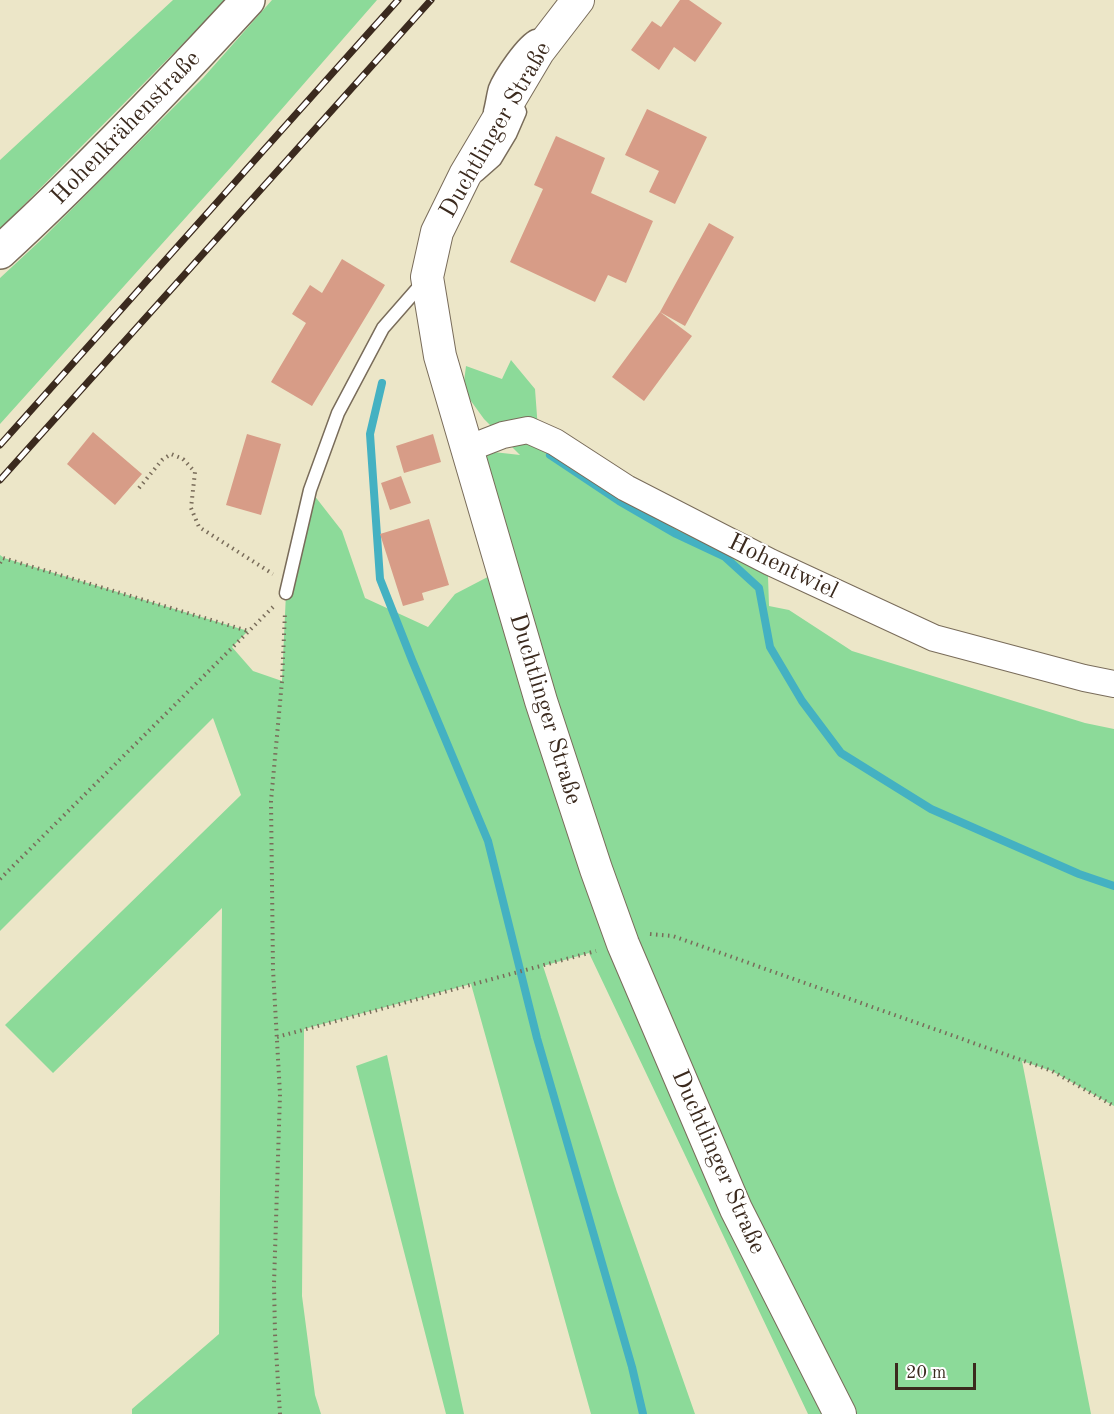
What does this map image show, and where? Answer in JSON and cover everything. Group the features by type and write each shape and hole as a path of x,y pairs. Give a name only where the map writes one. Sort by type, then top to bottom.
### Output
{"main road":[{"name":"Hohenkrähenstraße","path":"0,252 52,204 170,85 248,0"}],"street":[{"name":"Duchtlinger Straße","path":"578,0 538,52 465,176 437,232 428,277 440,356 541,701 621,938 736,1209 840,1414"},
{"name":"Hohentwiel","path":"467,449 503,435 528,430 555,442 636,494 770,562 934,638 1114,684"}],"lane":[{"path":"490,133 489,116 495,87 513,58 530,38 558,26"},
{"path":"456,194 495,160 510,135 520,111 513,95"},
{"path":"287,589 310,490 338,413 383,328 428,277"}],"path":[{"path":"139,488 162,460 171,454 183,459 195,472 191,508 199,527 287,589"},
{"path":"0,563 3,558 248,632"},
{"path":"0,879 248,632 287,589"},
{"path":"280,1414 274,1284 280,1094 273,969 271,801 282,681 287,589"},
{"path":"277,1037 621,938 673,936 1052,1071 1114,1106"}],"green space":[{"path":"173,0 226,0 0,229 0,160"},
{"path":"272,0 377,0 232,166 0,424 0,278 203,78"},
{"path":"511,360 535,389 539,443 652,512 768,576 769,606 789,610 852,651 1085,723 1114,729 1114,1106 1052,1071 1022,1061 1091,1414 808,1414 589,953 543,966 617,1192 695,1414 591,1414 471,984 304,1029 302,1296 315,1395 321,1414 132,1414 132,1409 219,1334 222,908 53,1073 5,1025 241,795 213,718 0,931 0,555 248,631 232,647 253,671 282,681 286,593 310,490 342,531 365,598 428,627 455,594 503,569 467,449 520,455 484,419 463,390 466,366 502,379"},
{"path":"387,1055 464,1414 446,1414 356,1066"}],"building":[{"path":"680,0 689,0 722,23 695,62 674,47 659,70 631,50 652,21 661,27"},
{"path":"647,109 707,137 675,204 649,192 659,171 625,155"},
{"path":"556,136 605,158 591,193 653,221 626,283 608,275 595,302 510,262 543,189 534,185"},
{"path":"709,223 734,237 685,326 660,312"},
{"path":"342,259 385,285 312,406 271,382 306,323 292,314 310,285 322,293"},
{"path":"660,312 692,336 644,401 612,377"},
{"path":"93,432 142,474 115,505 67,464"},
{"path":"247,434 281,444 261,515 226,505"},
{"path":"433,434 441,462 404,473 396,446"},
{"path":"401,476 411,503 390,510 381,483"},
{"path":"429,519 449,585 422,593 424,600 403,606 380,534"}],"waterway":[{"path":"382,383 370,434 380,579 488,841 537,1038 632,1367 643,1414"},
{"path":"550,455 619,501 676,534 725,557 759,588 770,647 802,701 841,753 931,809 1079,874 1114,886"}],"railway":[{"path":"0,445 398,0"},
{"path":"0,480 431,0"}]}
